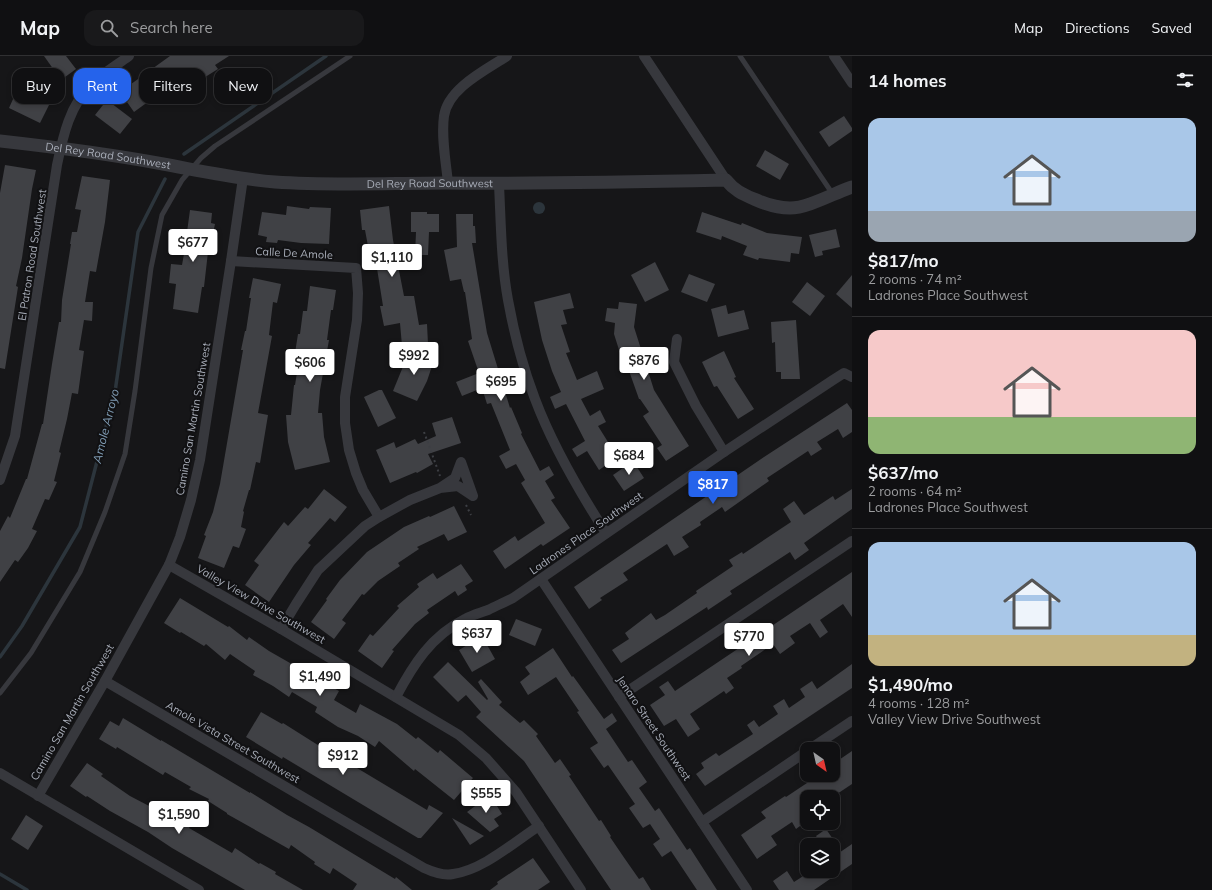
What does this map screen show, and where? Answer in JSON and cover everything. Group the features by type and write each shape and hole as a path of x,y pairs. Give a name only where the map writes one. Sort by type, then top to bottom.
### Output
{"street":[{"name":"El Patron Road Southwest","path":"0,480 15,436 60,148 73,110 82,96 92,84 107,71 129,56"},
{"path":"448,184 443,132 444,115 449,102 458,90 507,56"},
{"path":"644,56 726,180 732,188 739,193 764,204 792,208 816,202 832,194 852,187"},
{"path":"834,56 852,83"},
{"name":"Del Rey Road Southwest","path":"0,141 60,148 243,178 324,185 726,180"},
{"name":"Camino San Martin Southwest","path":"38,796 169,565 180,537 191,500 200,460 243,178"},
{"path":"499,184 502,254 508,300 521,354 535,399 555,444 581,493 606,534"},
{"name":"Calle De Amole","path":"231,261 356,268 358,307 348,370 345,397 345,423 349,450 356,473 363,490 379,517"},
{"path":"677,339 674,362 696,406 724,452"},
{"name":"Ladrones Place Southwest","path":"396,697 409,673 425,650 451,628 465,619 489,610 513,598 724,452 848,375"},
{"path":"281,629 318,570 365,526 410,500 440,488"},
{"path":"619,697 852,541"},
{"name":"Valley View Drive Southwest","path":"169,565 281,629 459,735 486,758 516,792 581,890"},
{"name":"Jenaro Street Southwest","path":"541,579 747,890"},
{"name":"Amole Vista Street Southwest","path":"104,681 433,872 452,874 478,867 539,826"},
{"path":"820,742 852,721"},
{"path":"702,822 800,756"},
{"path":"0,774 199,890"}],"lane":[{"path":"0,693 31,652 80,572 105,512 125,454 151,268 162,215 182,180 200,158 215,146 350,56"},
{"path":"740,56 832,194"}],"path":[{"path":"424,432 440,476"},
{"path":"465,504 471,515"}],"shaded area":[{"path":"541,202 544,203 544,213 537,214 534,213 533,206 534,203"}],"building":[{"path":"44,56 66,56 75,68 73,68 73,71 65,77 65,68 52,68"},
{"path":"170,56 229,56 215,65 217,68 214,68 214,72 206,76 206,68 153,68"},
{"path":"139,78 139,104 145,104 134,112 128,104 131,104 131,84"},
{"path":"12,101 12,104 50,104 40,123 9,108"},
{"path":"104,104 112,104 132,119 120,134 95,115"},
{"path":"844,116 852,128 852,131 829,147 819,132"},
{"path":"765,150 789,164 780,180 756,166"},
{"path":"5,165 36,170 16,286 18,287 5,369 0,368 0,193"},
{"path":"82,176 110,180 105,222 96,272 90,271 85,302 93,302 92,321 84,320 79,350 84,351 78,394 72,393 59,452 61,453 54,481 57,482 49,500 45,499 32,529 37,531 28,548 18,562 15,560 0,582 0,531 8,516 10,518 27,479 43,424 59,322 61,322 62,300 72,232 77,232 81,210 75,209"},
{"path":"287,206 309,209 310,207 331,208 329,244 278,240 277,243 266,242 267,237 258,235 262,212 286,215"},
{"path":"389,206 393,240 404,296 414,296 419,325 427,324 428,344 402,346 400,323 384,326 380,306 383,306 375,256 370,257 365,230 362,230 360,210"},
{"path":"190,210 212,213 211,223 215,224 208,252 204,287 202,287 198,313 173,309 176,284 169,283 171,264 182,265"},
{"path":"411,212 439,214 439,232 429,232 428,255 415,255 416,232 411,232"},
{"path":"702,212 741,225 742,223 767,233 802,237 799,254 791,253 790,262 759,258 758,260 743,255 747,246 722,236 721,240 696,232"},
{"path":"456,214 473,214 473,226 475,226 476,243 472,243 487,333 510,408 511,407 522,433 521,434 540,471 549,466 554,475 545,481 555,498 551,500 570,528 543,546 541,544 505,569 493,551 515,536 518,541 545,523 521,483 525,480 516,464 506,469 499,456 510,450 491,403 487,404 482,388 462,396 456,382 479,373 468,341 472,339 465,292 461,279 450,281 444,250 457,247"},
{"path":"836,229 840,247 822,251 823,255 815,257 809,235"},
{"path":"655,262 669,290 645,302 631,275"},
{"path":"689,274 715,284 707,302 681,292"},
{"path":"852,275 852,308 836,294"},
{"path":"253,278 281,284 277,303 273,302 269,335 272,336 258,413 268,415 260,463 256,462 250,490 243,511 241,527 246,529 239,548 233,546 224,568 198,558 206,536 204,535 213,512 220,484 243,350 241,350 246,331 251,298 249,298"},
{"path":"807,282 825,296 810,316 792,302"},
{"path":"310,286 336,290 333,310 331,310 327,340 329,340 320,390 318,413 322,413 324,437 330,462 295,470 288,442 286,415 291,415 294,385 300,354 295,353 298,334 300,334 303,311 307,311"},
{"path":"570,293 574,308 563,310 567,324 561,325 570,352 566,353 577,380 597,371 604,389 581,399 590,416 600,410 606,422 598,426 613,450 607,454 612,461 599,470 587,451 577,457 572,449 585,441 566,404 555,409 550,397 561,392 552,371 542,340 534,302"},
{"path":"619,302 637,304 634,327 654,390 689,446 666,461 657,448 662,445 643,416 649,412 639,399 628,368 625,369 614,334 615,323 605,321 607,308 618,309"},
{"path":"726,305 728,314 744,310 749,329 718,337 711,309"},
{"path":"796,320 800,379 781,379 781,372 776,372 775,342 772,343 771,322"},
{"path":"724,351 736,377 734,378 754,409 738,419 717,386 714,387 702,362"},
{"path":"409,352 434,360 427,381 417,401 393,391"},
{"path":"382,390 396,418 378,427 364,397"},
{"path":"847,403 852,410 852,432 843,438 838,429 817,442 822,449 811,456 808,451 767,478 769,481 725,512 722,507 700,522 701,525 682,537 689,547 674,556 667,544 623,573 628,580 600,598 602,600 589,609 574,587 764,457"},
{"path":"452,417 461,443 428,454 433,464 417,473 416,472 390,483 376,450 394,442 396,448 415,439 418,444 436,436 432,423"},
{"path":"633,461 644,478 624,491 613,475"},
{"path":"324,489 347,507 335,522 330,518 308,543 311,545 294,565 269,602 245,585 259,565 254,561 284,522 288,526 305,507 308,509"},
{"path":"852,489 852,509 804,543 809,550 795,560 790,552 730,591 732,594 708,610 707,607 621,663 612,650 629,639 625,633 651,613 656,620 665,615 697,593 696,591 733,566 729,560 742,552 743,554 791,522 783,509 794,501 804,515 833,496 835,500"},
{"path":"454,506 467,532 448,541 444,534 417,547 419,549 398,563 400,566 378,581 364,595 362,594 342,620 346,623 334,639 311,622 340,580 367,552 404,527"},
{"path":"461,564 473,581 465,586 467,590 458,596 455,591 427,610 429,613 415,624 392,650 394,651 382,668 358,651 370,634 373,636 399,608 397,606 419,587 417,584 433,573 437,579"},
{"path":"852,572 852,617 843,604 820,620 828,632 820,638 810,623 790,636 795,643 780,654 773,644 741,666 742,668 727,678 734,688 726,694 724,691 690,714 700,729 688,737 676,719 664,726 650,705 665,695 659,687 668,681 675,691"},
{"path":"180,598 228,627 229,626 247,640 249,637 269,651 339,691 334,700 356,713 360,704 397,724 416,739 418,737 438,753 440,750 473,778 454,800 415,769 414,771 379,741 375,747 358,736 338,727 315,712 317,707 292,692 289,697 253,675 255,671 230,654 225,660 206,644 204,646 181,632 180,633 164,623"},
{"path":"516,619 542,629 535,646 509,635"},
{"path":"482,636 495,659 472,672 459,650"},
{"path":"553,648 572,677 573,676 604,719 612,713 617,721 606,729 628,762 632,760 647,782 639,788 655,811 659,808 687,850 690,848 717,890 697,890 671,851 662,857 653,844 660,839 650,824 643,828 629,808 635,804 608,765 604,768 590,748 598,743 556,677 528,695 520,682 530,674 525,667"},
{"path":"448,662 487,700 488,699 478,682 481,679 502,702 499,705 520,723 524,720 538,734 536,736 555,763 560,759 571,775 569,776 599,821 601,820 611,836 610,837 639,879 643,877 651,890 611,890 524,761 476,717 481,712 466,695 458,702 433,677"},
{"path":"852,664 852,688 705,786 696,774 704,768 701,763 716,753 719,756 753,734 747,725 754,720 759,727 778,714 773,706 784,699 789,708 805,697 800,689 812,681 817,689"},
{"path":"261,712 282,724 283,723 321,747 318,751 345,767 347,762 427,810 429,805 443,813 421,838 418,838 283,757 282,759 246,737"},
{"path":"123,718 395,879 396,877 412,890 353,890 357,884 333,868 330,874 314,864 315,862 291,845 289,849 227,814 208,801 209,799 189,789 191,787 165,772 163,775 117,747 116,749 99,739 110,721 119,726"},
{"path":"852,751 852,784 840,792 840,790 829,789 800,790 800,826 796,829 792,822 771,836 777,845 757,859 741,835 766,818 761,812 808,782 840,782 840,759"},
{"path":"87,763 103,774 101,776 130,796 151,807 154,801 191,825 189,828 232,853 235,848 303,890 245,890 172,848 148,832 110,811 87,796 86,797 70,786"},
{"path":"490,795 502,814 494,819 499,826 490,832 467,812"},
{"path":"26,815 43,826 28,850 11,839"},
{"path":"452,818 484,836 470,845"},
{"path":"827,830 832,838 817,838 816,836"},
{"path":"852,844 852,864 840,872 840,852"},
{"path":"533,858 550,882 538,890 490,890 498,884 497,882"},
{"path":"787,871 794,882 800,878 832,878 814,890 779,890 773,881"}],"waterway":[{"name":"Amole Arroyo","path":"184,154 326,56"},
{"name":"Amole Arroyo","path":"0,657 22,626 80,527 115,392 138,232 165,179"},
{"path":"0,874 27,890"}]}
